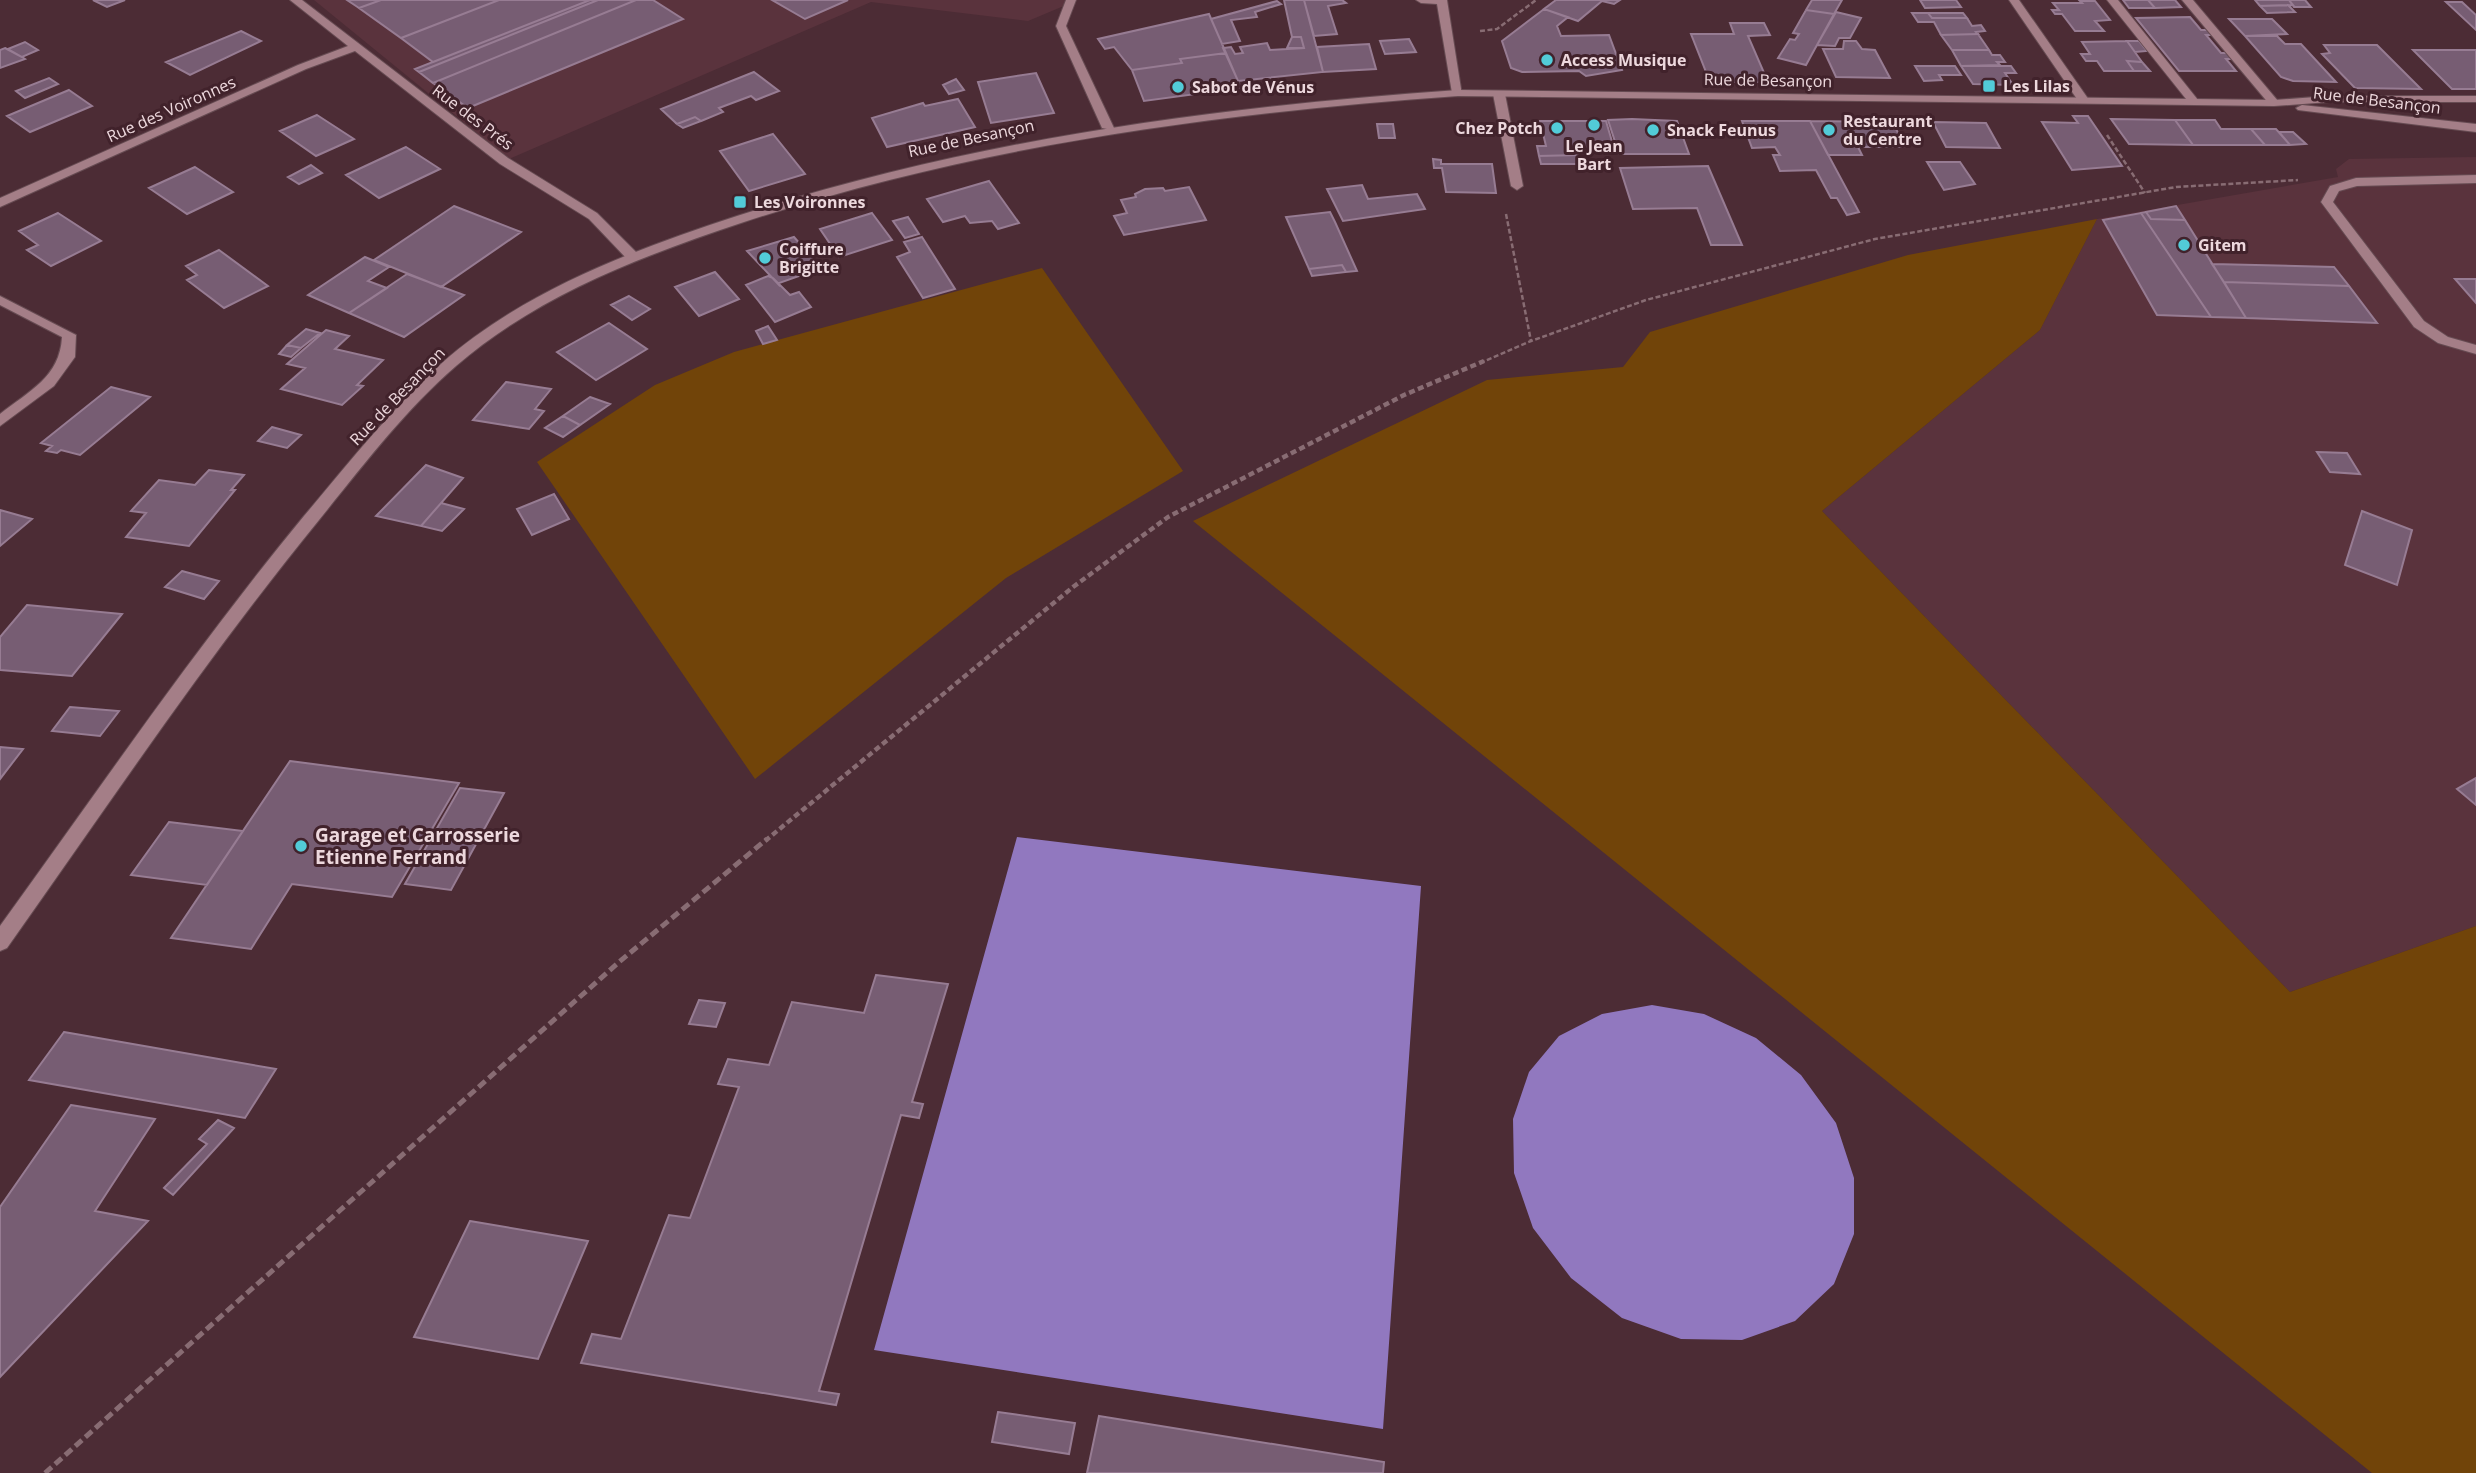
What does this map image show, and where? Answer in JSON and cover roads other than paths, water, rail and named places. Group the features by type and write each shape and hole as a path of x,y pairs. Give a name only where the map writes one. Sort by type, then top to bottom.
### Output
{"main road":[{"name":"Rue des Prés","path":"295,0 504,161 593,216 633,257"},
{"path":"1072,0 1061,26 1108,128"},
{"path":"1421,0 1442,0 1458,93"},
{"path":"2014,0 2083,100"},
{"path":"2112,0 2194,102"},
{"path":"2188,0 2274,103"},
{"name":"Rue des Voironnes","path":"0,204 302,67 356,47"},
{"name":"Rue de Besançon","path":"0,942 229,623 384,431 440,373 469,348 526,309 633,257 767,209 895,172 989,150 1108,128 1247,111 1458,93 2274,103 2329,99 2476,99"},
{"path":"1499,94 1517,186"},
{"name":"Rue de Besançon","path":"2274,103 2337,113 2476,128"},
{"path":"2476,179 2356,182 2334,189 2327,202 2419,324 2443,340 2476,350"},
{"path":"0,300 69,335 68,357 49,383 0,421"}],"place":[{"name":"Access Musique","path":"1547,60"},
{"name":"Les Lilas","path":"1989,86"},
{"name":"Sabot de Vénus","path":"1178,87"},
{"name":"Le Jean Bart","path":"1594,125"},
{"name":"Chez Potch","path":"1557,128"},
{"name":"Snack Feunus","path":"1653,130"},
{"name":"Restaurant du Centre","path":"1829,130"},
{"name":"Les Voironnes","path":"740,202"},
{"name":"Gitem","path":"2184,245"},
{"name":"Coiffure Brigitte","path":"765,258"},
{"name":"Garage et Carrosserie Etienne Ferrand","path":"301,846"}]}
